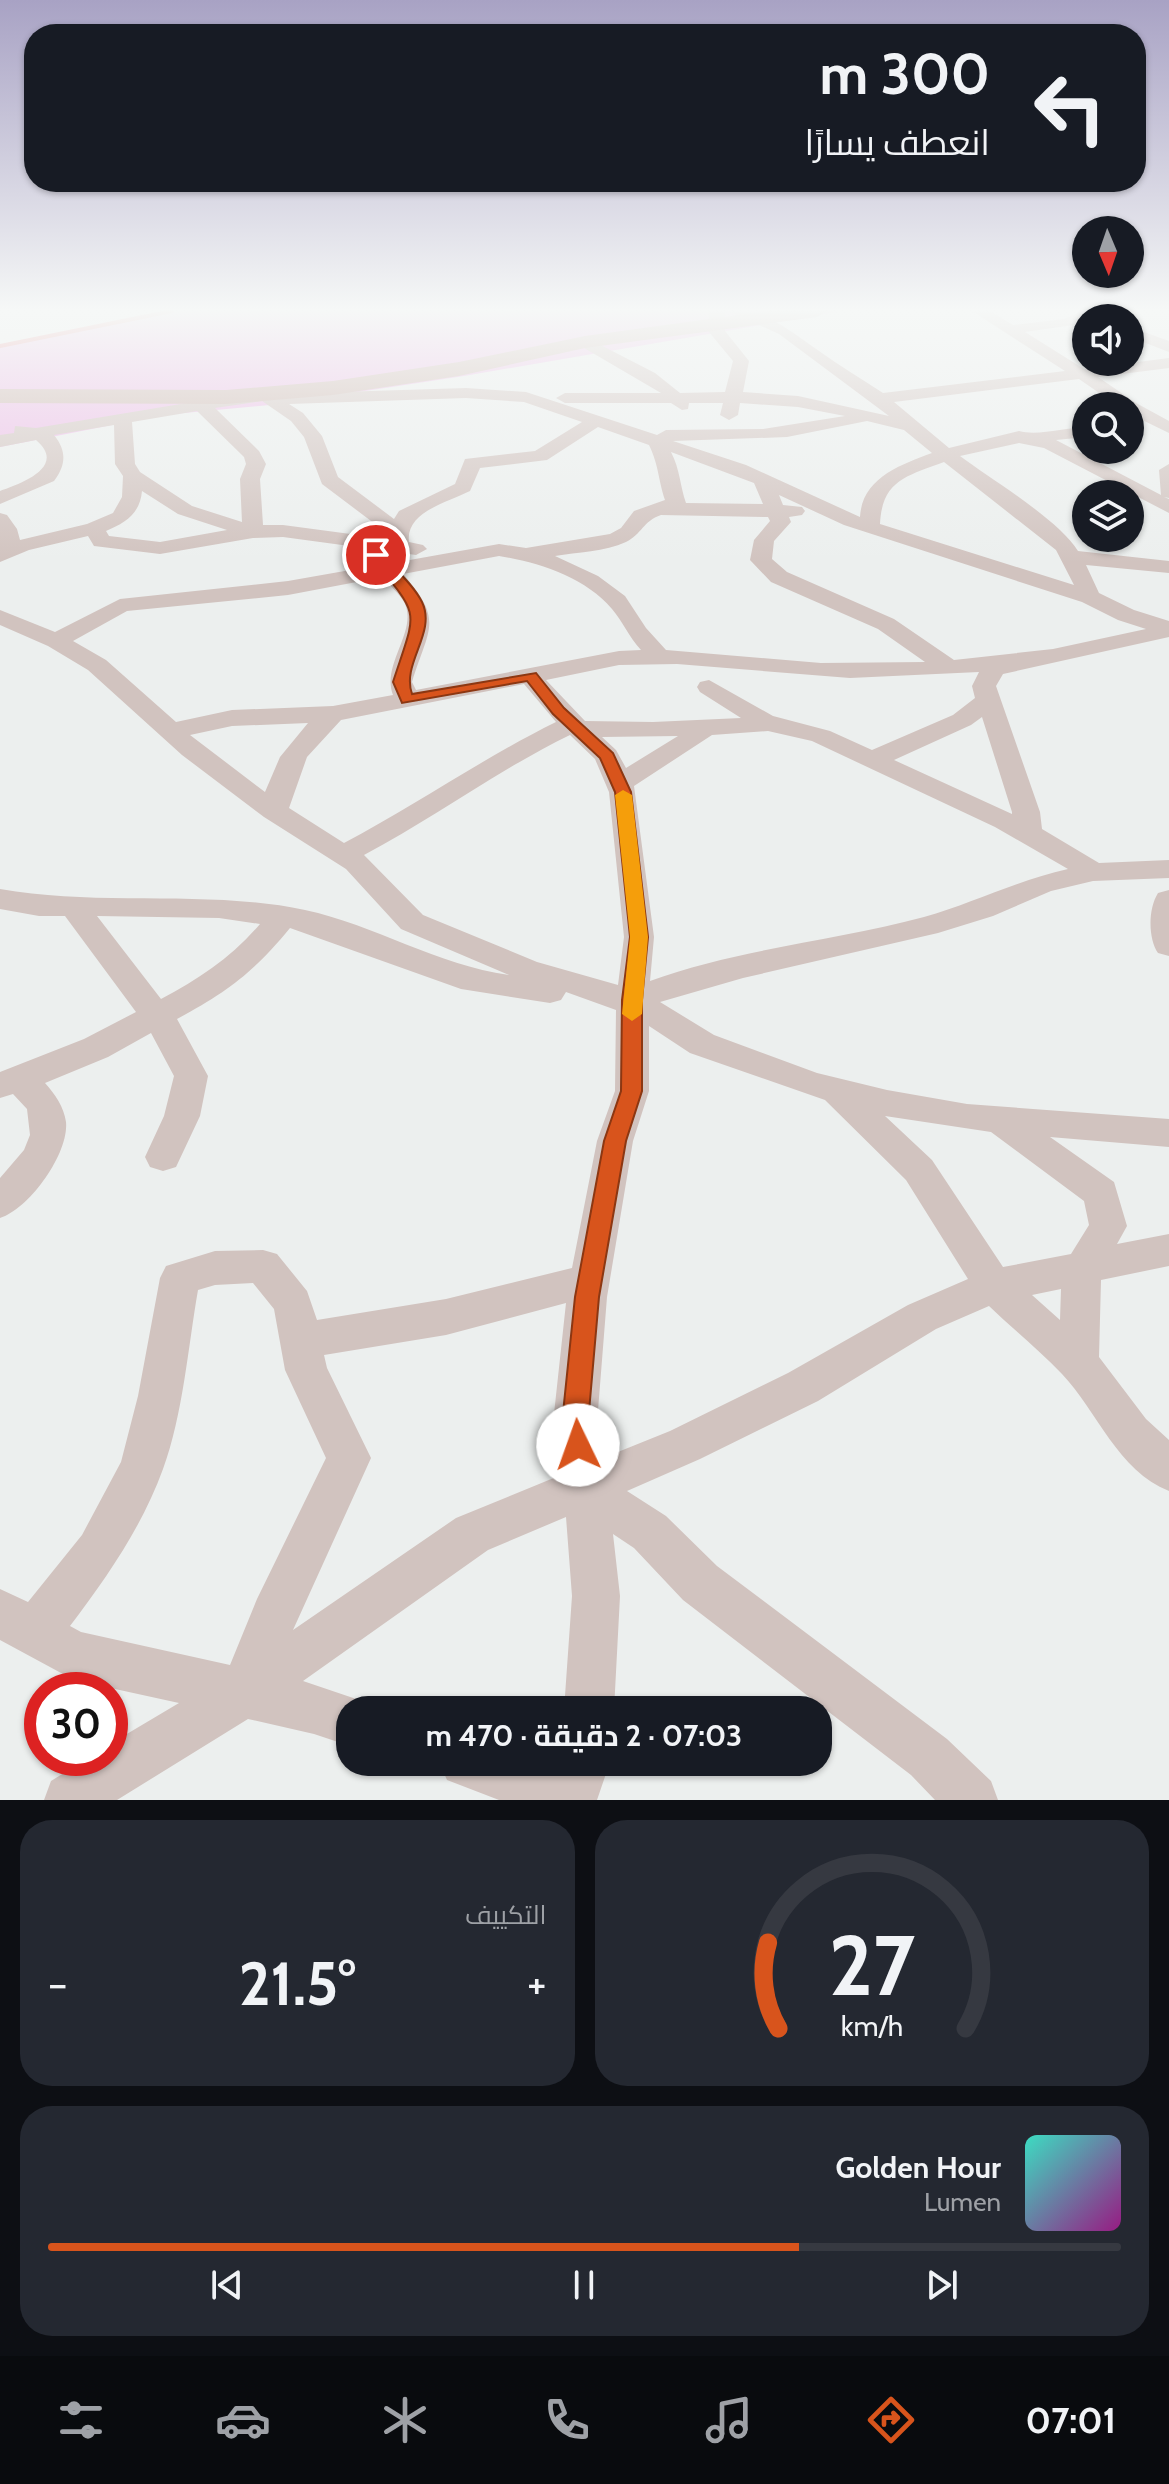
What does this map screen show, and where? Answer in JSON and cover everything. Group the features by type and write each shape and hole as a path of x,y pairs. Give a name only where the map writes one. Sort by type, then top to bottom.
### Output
{"main road":[{"path":"0,396 282,395"}],"street":[{"path":"0,441 201,405 268,397 429,395"},
{"path":"496,395 618,401 794,400 950,432 1019,437 1072,433"},
{"path":"674,395 717,436 735,462 770,495 781,522 764,540 761,560 779,577 886,624 946,666"},
{"path":"717,436 735,395"},
{"path":"874,395 1064,546 1090,597"},
{"path":"880,399 912,395"},
{"path":"268,397 297,417 313,436 329,480 398,539"},
{"path":"351,414 392,397"},
{"path":"526,397 657,442 735,462"},
{"path":"201,405 252,455 256,464 250,479 253,532"},
{"path":"1144,414 1169,428"},
{"path":"632,433 717,436 794,433 866,417"},
{"path":"123,418 125,464 133,476 185,510 253,532"},
{"path":"398,539 406,515 463,487 472,463 540,456 598,420"},
{"path":"0,425 45,436 54,450 51,472 43,480 0,498"},
{"path":"313,436 331,425"},
{"path":"1144,429 1169,428"},
{"path":"870,527 871,502 881,486 905,470 946,454 1019,437 1050,444 1081,458 1101,472 1169,507"},
{"path":"531,554 616,539 628,532 641,515 676,503 669,484 670,469 657,442"},
{"path":"670,469 721,475 751,483 770,495 824,508 870,527 1090,597 1166,634"},
{"path":"1169,470 1169,492"},
{"path":"0,519 7,529 6,553 94,528 121,517 132,497 133,476"},
{"path":"661,509 770,495 824,508"},
{"path":"94,528 101,542 160,548 253,532 283,531 362,540 398,539 458,556"},
{"path":"362,540 415,601 420,618 400,682 407,700"},
{"path":"56,641 120,606 288,588 499,550 531,554 564,565 618,602 637,632 658,655"},
{"path":"1070,557 1169,567"},
{"path":"0,617 56,641 97,665 171,731 274,811 356,863 412,922 526,970 632,1000 702,1044 836,1090 901,1106 999,1120 1169,1133"},
{"path":"171,731 232,718 333,714 619,658 658,655 692,657 852,672 1020,659 1166,634"},
{"path":"619,784 693,738 717,716 709,687 692,657"},
{"path":"1020,659 993,669 984,686 1016,780 1029,834"},
{"path":"530,676 607,756 623,792 639,937 632,1000 632,1091 615,1141 590,1279 575,1423 586,1489 596,1596 590,1696"},
{"path":"709,687 767,723"},
{"path":"871,760 962,720 987,701"},
{"path":"274,811 284,770 309,734 333,714"},
{"path":"342,855 413,818 517,751 575,726 705,727 767,723 787,725 821,736 1029,834 1093,872"},
{"path":"0,899 39,906 219,908 304,920 472,981 632,1000 672,985 743,967 927,926 982,909 1042,884 1093,872 1169,869"},
{"path":"1169,900 1166,938 1169,946"},
{"path":"73,906 169,1033 191,1076 182,1116 163,1157"},
{"path":"10,1082 96,1048 201,992 248,958 282,917"},
{"path":"0,1203 36,1165 50,1129 44,1105 10,1082"},
{"path":"836,1090 919,1170 994,1286 1078,1362 1131,1433 1169,1470"},
{"path":"999,1120 1101,1193 1108,1226 1082,1270 1078,1362"},
{"path":"70,1800 243,1694 472,1534 586,1489 764,1407 922,1317 994,1286 1169,1250"},
{"path":"243,1694 274,1616 349,1458 306,1370 293,1303 263,1266 215,1268 180,1278 159,1396 142,1467 98,1551 17,1623 74,1655 336,1716"},
{"path":"300,1340 378,1332 537,1296 590,1279"},
{"path":"586,1489 650,1532 700,1583 929,1757 972,1800"},
{"path":"505,1776 546,1800"},
{"path":"571,1800 579,1776"}],"shaded area":[{"path":"0,395 339,395 163,415 0,447"}],"slow traffic":[{"path":"623,795 639,937 632,1014"}],"route":[{"path":"376,555 415,601 420,618 400,682 407,700 530,676 559,711 607,756 623,792 639,937 632,1000 632,1091 615,1141 587,1297 575,1423 578,1445"}]}
